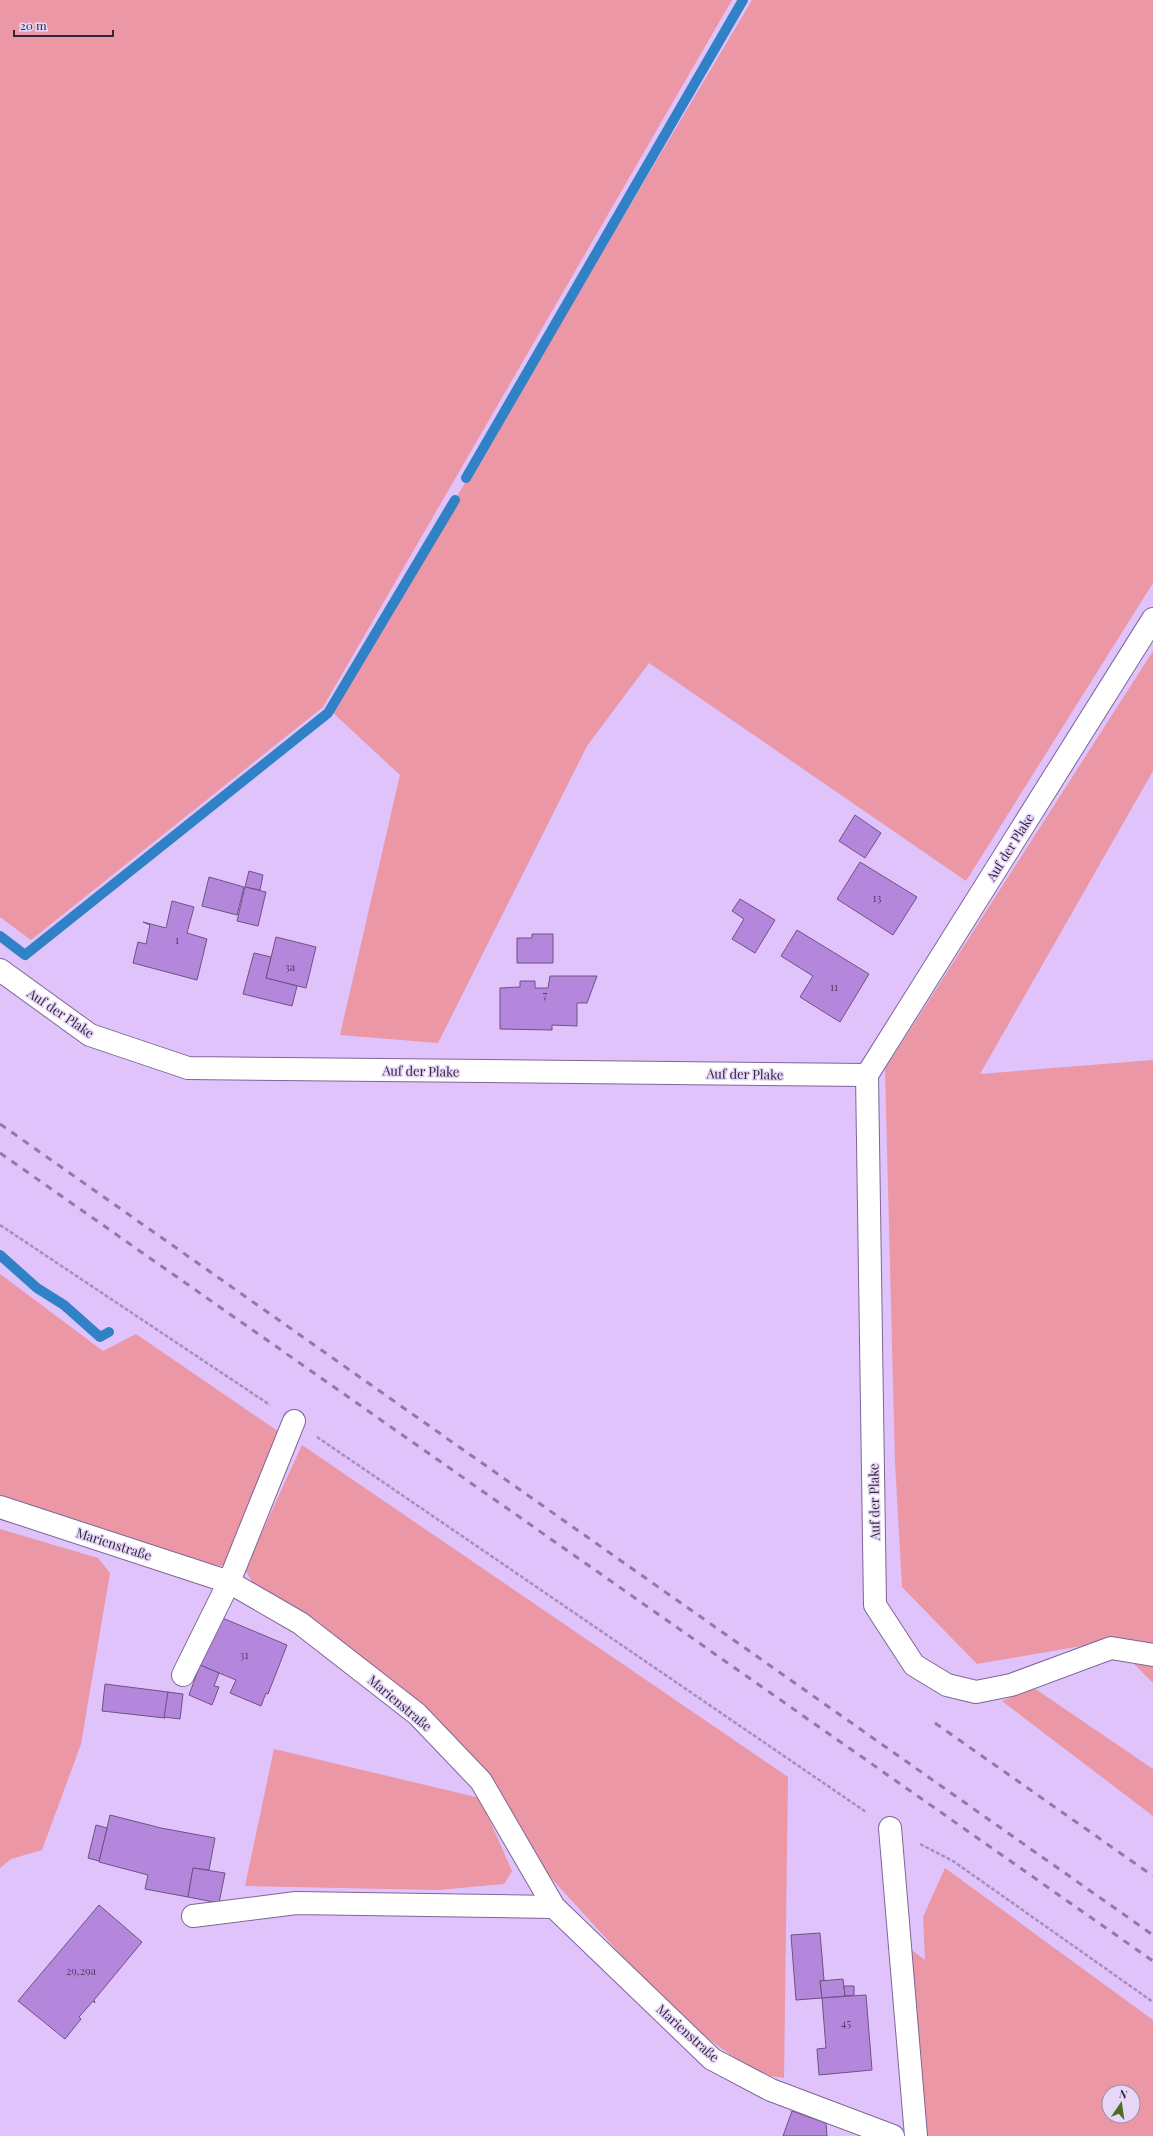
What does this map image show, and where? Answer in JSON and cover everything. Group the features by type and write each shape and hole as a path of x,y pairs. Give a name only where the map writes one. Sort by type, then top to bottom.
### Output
{"street":[{"name":"Auf der Plake","path":"1153,619 868,1075 876,1605 914,1665 947,1685 976,1692 1011,1685 1111,1648 1153,1655"},
{"name":"Auf der Plake","path":"0,970 90,1035 188,1068 868,1075"},
{"path":"183,1675 229,1582 294,1421"},
{"name":"Marienstraße","path":"0,1507 229,1582 300,1623 417,1714 481,1781 554,1907 712,2059 771,2090 893,2136"},
{"path":"890,1828 916,2136"},
{"path":"193,1916 296,1903 554,1907"}],"path":[{"path":"0,1225 294,1421 890,1828 953,1861 1153,2002"}],"shaded area":[{"path":"0,0 732,0 323,707 31,940 0,917"},
{"path":"752,0 1153,0 1153,583 966,881 649,663 587,746 438,1043 340,1035 400,775 330,710"},
{"path":"1153,651 1153,771 980,1074 1153,1060 1153,1683 1111,1641 977,1664 902,1587 895,1462 885,1069"},
{"path":"0,1274 103,1351 136,1334 285,1436 228,1566 211,1565 0,1495"},
{"path":"302,1445 788,1777 784,2078 770,2076 745,2065 689,2025 646,1982 541,1867 492,1783 429,1710 304,1613 254,1586 245,1569"},
{"path":"0,1529 98,1558 110,1573 81,1744 42,1850 11,1859 0,1868"},
{"path":"1034,1688 1153,1769 1153,1816 1002,1701"},
{"path":"274,1749 480,1798 512,1871 504,1884 438,1890 245,1886"},
{"path":"945,1868 1153,2020 1153,2136 923,2136 909,1948 925,1960 923,1917"}],"building":[{"path":"855,815 881,833 865,858 839,841"},
{"path":"860,862 917,897 893,935 837,899"},
{"path":"249,871 263,875 260,890 245,887"},
{"path":"209,877 244,887 237,915 202,906"},
{"path":"245,887 266,892 258,926 237,921"},
{"path":"740,899 775,920 755,953 732,939 744,919 732,911"},
{"path":"172,901 194,907 187,933 207,939 197,980 133,963 138,942 146,944 150,925 143,922 166,928"},
{"path":"797,930 869,974 840,1022 800,997 813,976 781,956"},
{"path":"532,934 553,934 553,963 517,963 517,938 532,938"},
{"path":"276,937 316,947 306,988 266,978"},
{"path":"254,953 271,957 266,978 297,986 292,1006 243,994"},
{"path":"550,976 597,976 587,1003 577,1003 577,1026 552,1025 552,1030 500,1029 500,988 520,987 520,981 535,981 535,988 548,988"},
{"path":"220,1617 287,1645 268,1694 266,1693 261,1706 230,1693 236,1680 200,1665"},
{"path":"200,1665 219,1673 214,1686 219,1687 212,1705 189,1695"},
{"path":"105,1684 168,1692 165,1718 102,1711"},
{"path":"168,1692 183,1694 180,1719 164,1717"},
{"path":"110,1815 161,1828 215,1838 209,1870 193,1868 188,1897 145,1889 148,1875 99,1862"},
{"path":"96,1825 107,1828 99,1861 88,1858"},
{"path":"193,1868 225,1873 219,1903 188,1897"},
{"path":"99,1905 142,1942 94,2000 95,2003 93,2001 79,2017 81,2019 65,2039 18,2001"},
{"path":"820,1933 824,1980 820,1981 822,1998 796,2000 791,1935"},
{"path":"843,1979 845,1996 822,1998 820,1981"},
{"path":"844,1986 854,1986 854,1995 845,1996"},
{"path":"866,1995 872,2070 819,2075 817,2049 826,2048 822,1998"},
{"path":"792,2111 826,2123 827,2136 783,2136"}],"waterway":[{"path":"466,478 743,0"},
{"path":"0,936 25,955 328,713 455,500"},
{"path":"0,1255 37,1288 64,1305 100,1337 109,1332"}],"railway":[{"path":"0,1124 1153,1935"},
{"path":"0,1153 1153,1961"},
{"path":"935,1723 1153,1876"}]}
